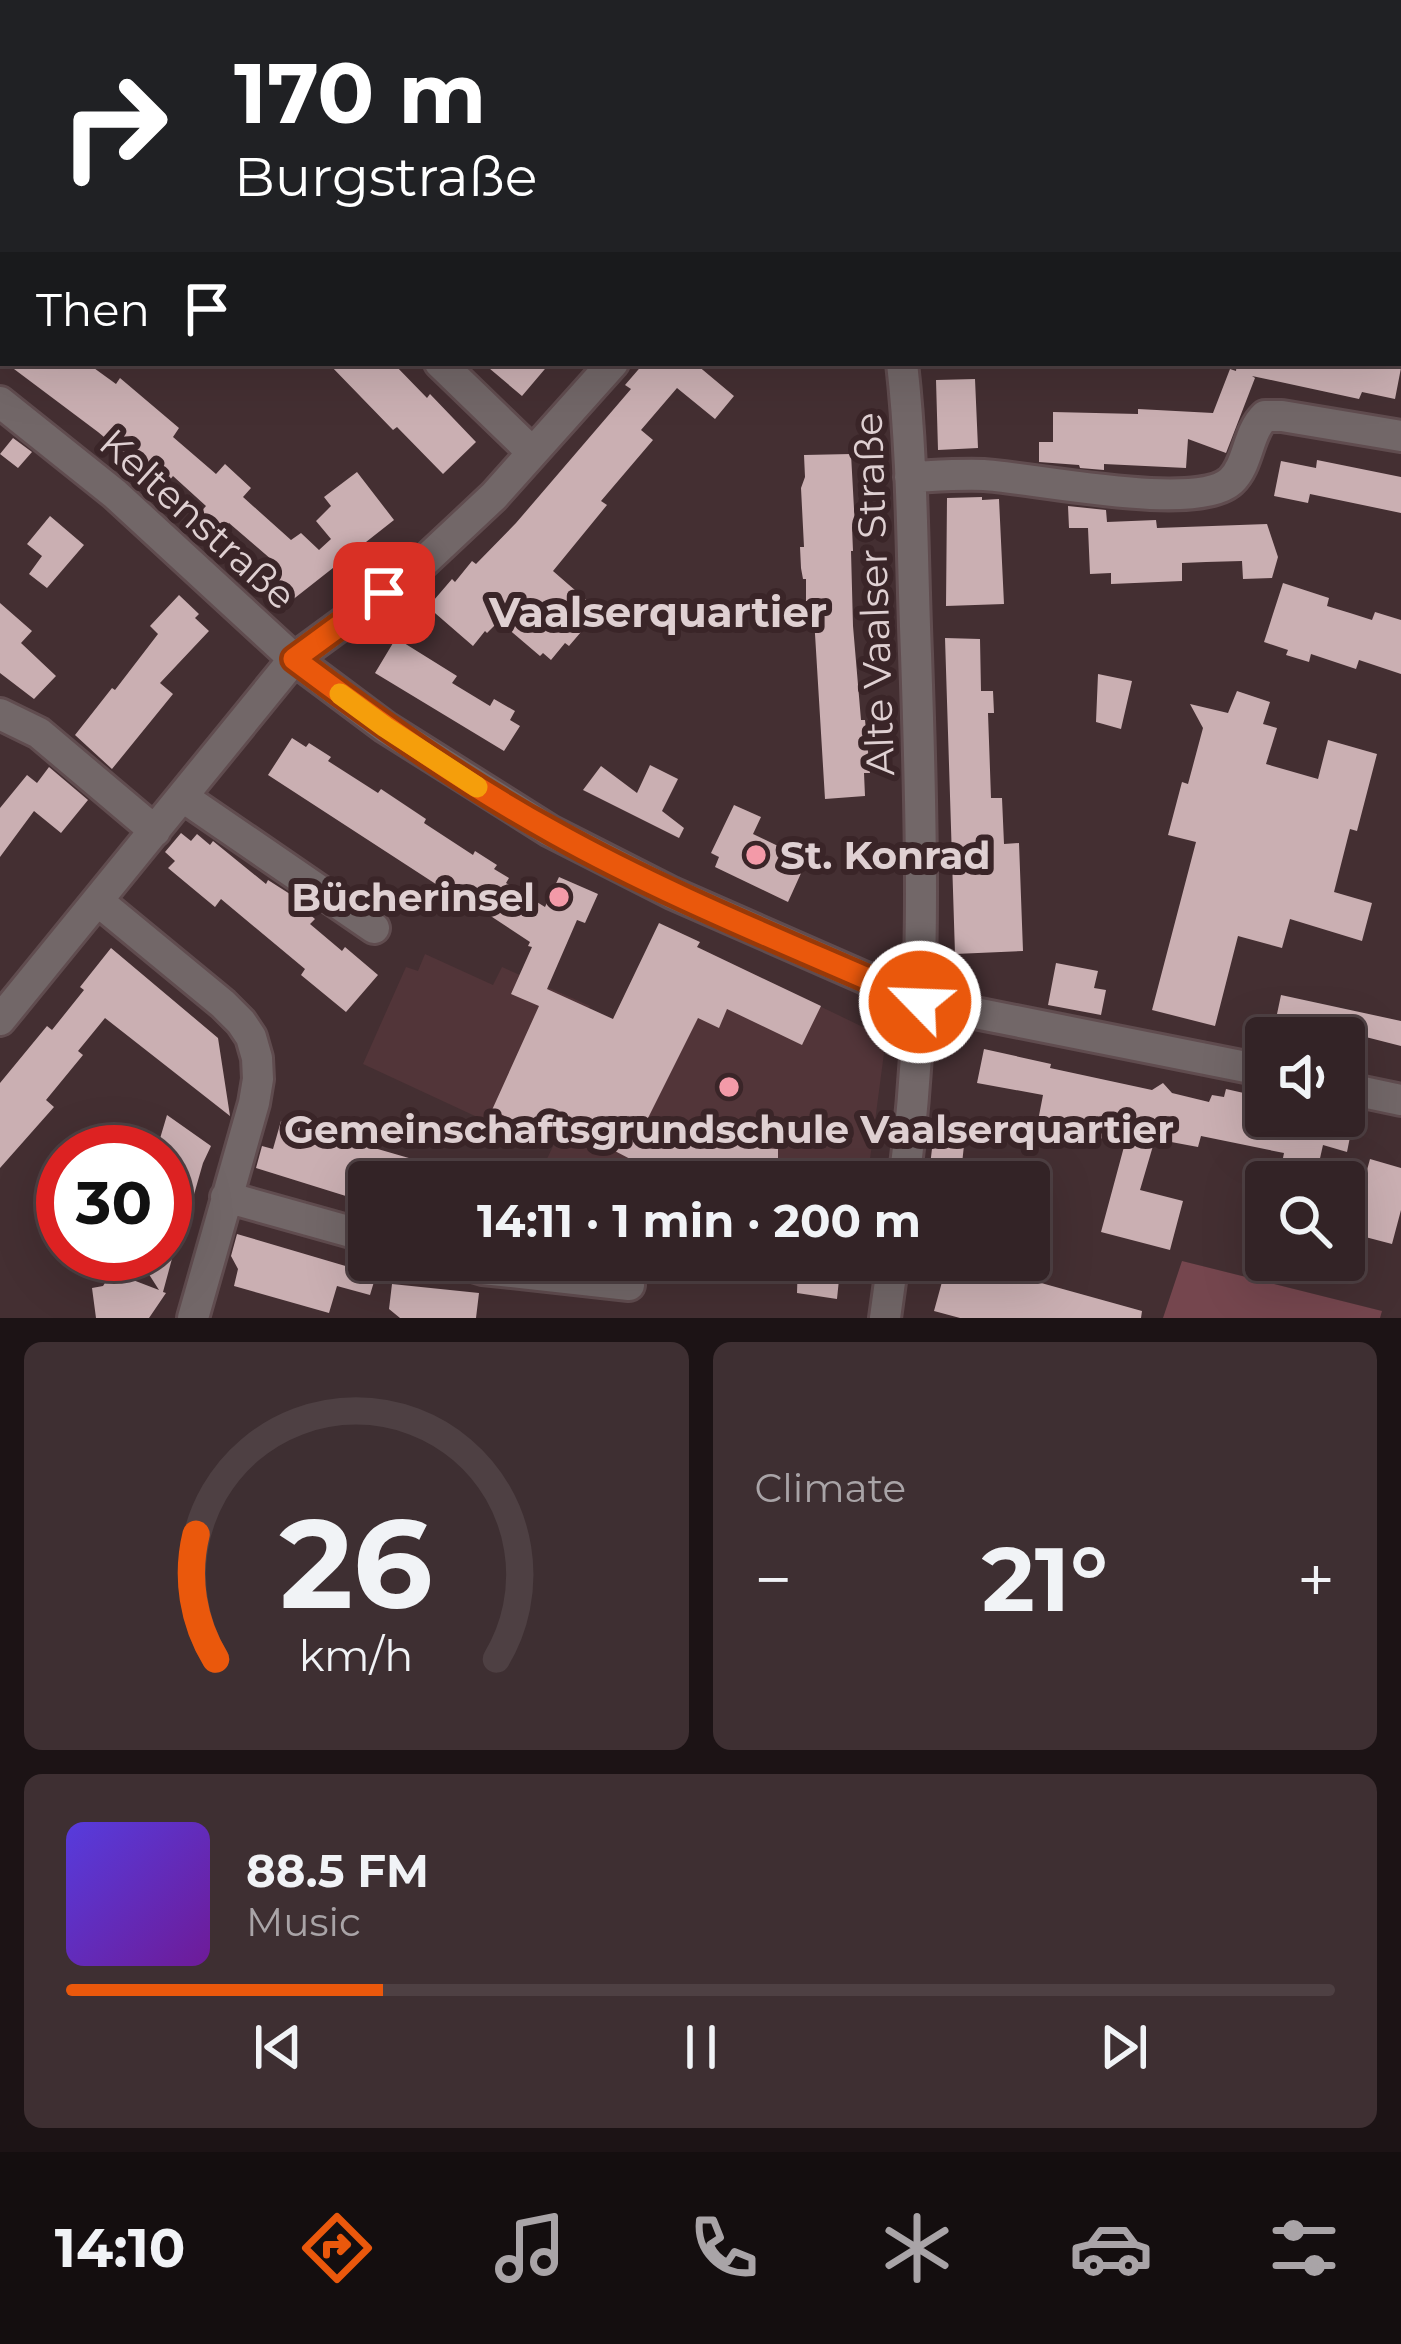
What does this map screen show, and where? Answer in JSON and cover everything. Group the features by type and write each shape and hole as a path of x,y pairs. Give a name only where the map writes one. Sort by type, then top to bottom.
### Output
{"street":[{"path":"443,366 532,452"},
{"path":"0,1020 294,659 414,571 494,496 610,366"},
{"name":"Alte Vaalser Straße","path":"902,366 923,871 920,1002 906,1161"},
{"name":"Keltenstraße","path":"0,402 115,494 294,659 385,727 550,831 672,893 920,1002 1245,1067"},
{"path":"910,477 979,475 1144,494 1188,494 1220,487 1234,478 1265,416 1401,436"},
{"path":"0,714 39,733 155,831"},
{"path":"183,797 374,928"},
{"path":"98,901 224,1004 251,1037 257,1058 254,1103 193,1318"},
{"path":"1365,1092 1401,1100"},
{"path":"226,1197 348,1231"},
{"path":"590,1281 629,1285"},
{"path":"885,1318 890,1281"}],"shaded area":[{"name":"Gemeinschaftsgrundschule Vaalserquartier","path":"697,947 865,1028 884,1053 870,1161 546,1161 639,965 678,984"},
{"path":"425,954 493,985 502,967 590,1006 529,1141 363,1064 406,967 418,971"},
{"path":"1182,1261 1245,1277 1245,1281 1262,1281 1382,1311 1380,1318 1163,1318"}],"building":[{"path":"10,366 91,366 116,384 120,378 179,428 173,437 216,474 225,464 251,488 243,497 291,540 301,533 319,550 331,539 316,521 331,506 324,497 357,472 394,520 278,607 262,586 273,578 264,566 272,560 229,523 213,541 192,522 206,506 173,476 164,487"},
{"path":"331,366 396,366 476,442 443,474 397,427 393,430"},
{"path":"487,366 547,366 522,396"},
{"path":"641,366 698,366 734,396 715,419 677,388 641,430 653,440 601,501 607,505 553,571 599,611 569,646 565,643 551,660 499,621 473,646 428,607 452,579 455,582 472,561 476,564 516,523 631,389 625,385"},
{"path":"1237,366 1401,366 1395,399 1362,392 1359,399 1252,376 1226,453 1188,439 1186,468 1104,464 1104,470 1039,462 1039,442 1053,442 1053,412 1213,413 1230,369 1236,371"},
{"path":"975,379 978,448 938,450 936,380"},
{"path":"13,438 32,452 18,468 0,454"},
{"path":"851,454 853,626 870,773 864,773 865,796 825,799 813,601 806,601 801,568 801,488 804,455"},
{"path":"1317,460 1401,477 1401,513 1310,494 1308,503 1274,496 1281,461 1316,468"},
{"path":"947,498 999,499 1004,604 946,606"},
{"path":"1068,506 1106,510 1107,522 1156,520 1157,528 1267,524 1278,557 1272,578 1243,579 1242,561 1206,562 1182,563 1182,581 1111,584 1111,573 1090,574 1088,528 1069,528"},
{"path":"50,516 84,545 47,588 29,574 42,556 27,544"},
{"path":"1283,583 1329,598 1327,606 1372,620 1375,612 1401,620 1401,674 1359,660 1356,669 1311,654 1309,662 1264,642"},
{"path":"179,595 209,631 160,683 173,694 112,769 75,735 158,634 150,626"},
{"path":"0,603 32,631 21,643 56,676 34,699 0,673"},
{"path":"396,638 457,676 452,683 490,706 494,699 515,711 510,720 520,726 504,751 375,673"},
{"path":"945,638 980,639 981,691 993,691 994,713 988,713 991,798 1002,798 1004,844 1019,843 1023,951 955,954"},
{"path":"1098,674 1132,681 1121,729 1096,722"},
{"path":"1237,691 1270,702 1263,724 1277,728 1266,764 1318,779 1328,740 1377,754 1357,831 1350,829 1334,892 1372,903 1362,941 1290,919 1282,948 1238,936 1215,1026 1152,1010 1196,842 1168,835 1203,728 1190,704 1228,713"},
{"path":"292,738 306,747 309,743 331,757 328,761 378,793 381,789 473,855 475,851 497,865 494,869 509,878 506,883 545,907 559,877 598,894 585,923 577,920 547,989 613,1019 659,923 700,942 697,947 821,1006 802,1045 727,1009 719,1028 698,1018 648,1118 689,1135 720,1135 719,1144 760,1145 778,1149 778,1158 818,1161 634,1161 541,1114 534,1130 492,1110 539,1006 511,994 530,942 268,775"},
{"path":"650,765 678,779 662,811 684,828 679,838 583,790 601,766 637,793"},
{"path":"49,767 88,800 61,833 34,811 0,857 0,808 27,775 37,783"},
{"name":"St. Konrad","path":"734,805 761,817 753,834 807,860 788,902 715,867 719,857 711,853"},
{"path":"181,833 191,841 197,834 210,845 213,841 266,884 268,880 304,903 302,908 315,919 310,924 378,975 346,1012 301,975 305,969 221,899 215,907 168,868 175,861 165,852"},
{"path":"111,948 218,1038 230,1116 105,1018 78,1051 83,1055 46,1100 54,1107 0,1168 0,1083 47,1026 52,1030 84,990 80,987"},
{"path":"1056,963 1098,971 1094,988 1106,990 1101,1015 1048,1005"},
{"path":"1281,995 1401,1021 1401,1046 1365,1037 1365,1017 1276,1017"},
{"path":"984,1049 1152,1090 1163,1083 1172,1093 1209,1102 1212,1095 1224,1097 1226,1089 1245,1093 1245,1137 1350,1137 1347,1152 1323,1145 1319,1161 1282,1161 1284,1153 1201,1136 1198,1147 1155,1139 1140,1190 1183,1201 1170,1250 1101,1232 1125,1143 1037,1126 1043,1095 977,1083"},
{"path":"281,1121 419,1161 348,1161 348,1197 256,1168 262,1146 273,1149"},
{"path":"935,1124 966,1127 962,1161 931,1161"},
{"path":"192,1133 211,1146 192,1202"},
{"path":"1370,1159 1401,1168 1401,1210 1392,1244 1365,1237 1365,1178"},
{"path":"237,1234 348,1267 348,1281 374,1281 370,1295 337,1286 329,1313 234,1286 238,1269 231,1256"},
{"path":"106,1281 136,1281 159,1290 153,1281 166,1281 166,1293 149,1318 96,1318 92,1288"},
{"path":"797,1281 839,1281 837,1299 797,1293"},
{"path":"942,1281 1034,1281 1142,1311 1141,1318 960,1318 934,1311"},
{"path":"392,1284 479,1293 476,1318 400,1318 389,1309"}],"slow traffic":[{"path":"340,694 477,787"}],"place":[{"name":"St. Konrad","path":"756,855"},
{"name":"Bücherinsel","path":"559,897"},
{"name":"Gemeinschaftsgrundschule Vaalserquartier","path":"729,1087"}],"district":[{"name":"Vaalserquartier","path":"658,612"}],"route":[{"path":"384,593 294,659 385,727 550,831 672,893 920,1002"}]}
